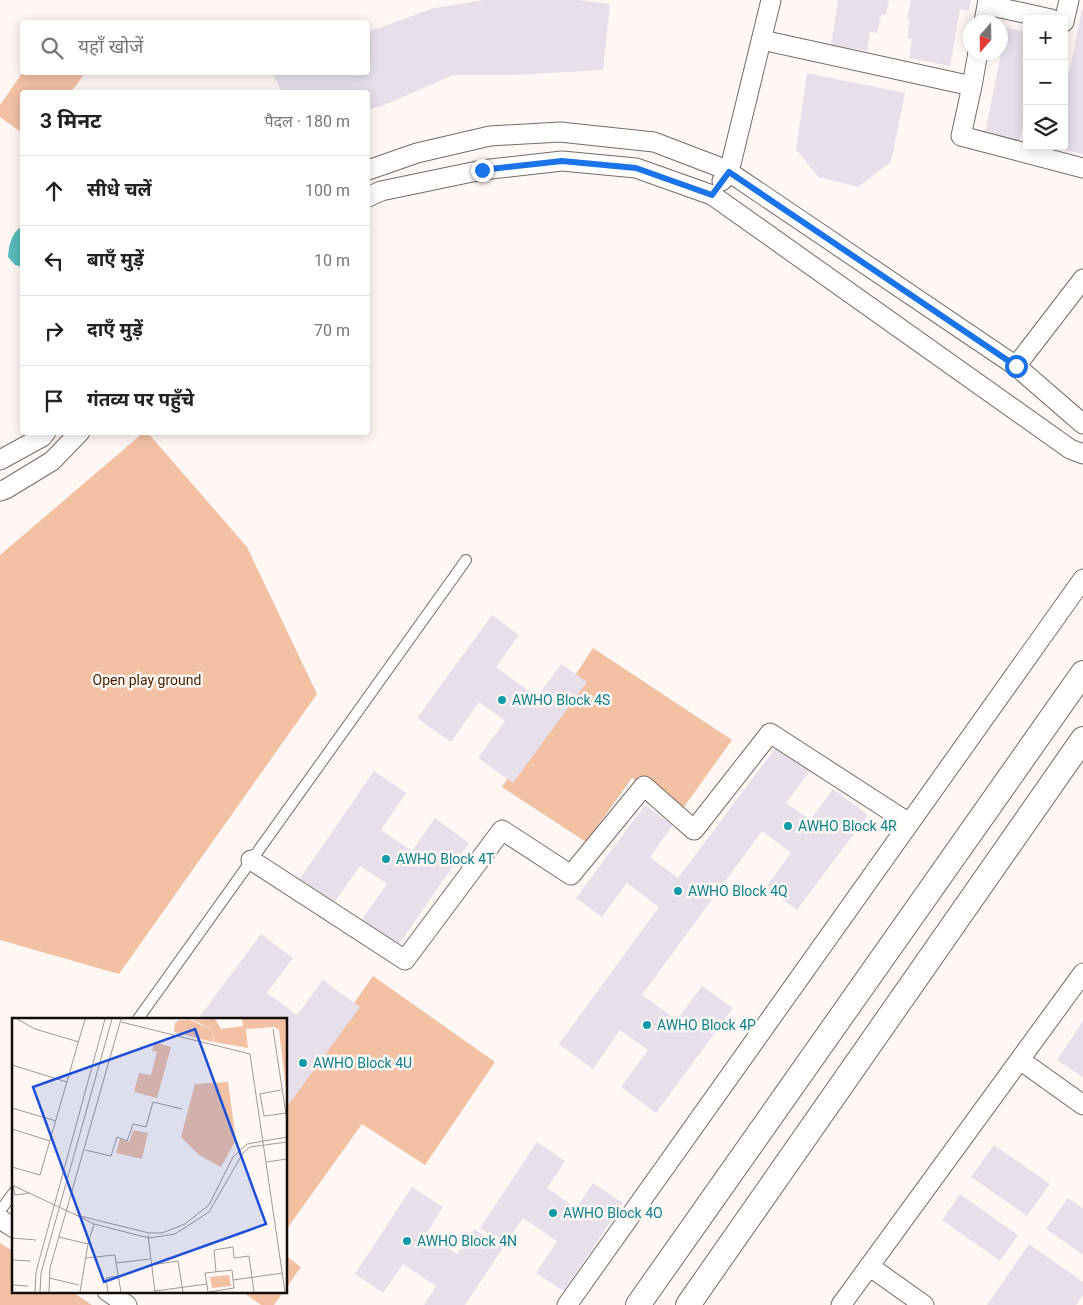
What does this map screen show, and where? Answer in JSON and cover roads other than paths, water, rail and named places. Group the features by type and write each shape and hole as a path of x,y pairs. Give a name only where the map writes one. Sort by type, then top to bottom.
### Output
{"street":[{"path":"1066,15 1069,0"},
{"path":"712,195 729,172 762,40 765,1"},
{"path":"986,9 1025,15"},
{"path":"762,40 972,86"},
{"path":"977,60 961,136 1083,168"},
{"path":"370,169 418,153 490,136 560,132 654,142 729,172 1016,366 1083,424"},
{"path":"370,196 381,191 482,170 562,161 636,168 712,195 1070,449 1083,454"},
{"path":"1016,366 1083,279"},
{"path":"0,460 44,435"},
{"path":"0,491 52,461 77,435"},
{"path":"567,1305 1083,579"},
{"path":"638,1305 1083,673"},
{"path":"251,860 405,960 502,830 571,875 644,786 694,830 770,733 909,823"},
{"path":"688,1305 1083,739"},
{"path":"841,1305 1083,973"},
{"path":"1020,1060 1083,1105"},
{"path":"0,1219 12,1227"},
{"path":"869,1266 924,1305"},
{"path":"108,1292 127,1305"}],"lane":[{"path":"139,1018 466,560"},
{"path":"0,1211 12,1195"}],"water":[{"path":"20,228 20,266 15,265 8,257 10,244"}],"place":[{"name":"AWHO Block 4S","path":"502,700"},
{"name":"AWHO Block 4R","path":"788,826"},
{"name":"AWHO Block 4T","path":"386,859"},
{"name":"AWHO Block 4Q","path":"678,891"},
{"name":"AWHO Block 4P","path":"647,1025"},
{"name":"AWHO Block 4U","path":"303,1063"},
{"name":"AWHO Block 4O","path":"553,1213"},
{"name":"AWHO Block 4N","path":"407,1241"}],"park label":[{"name":"Open play ground","path":"147,680"}]}
